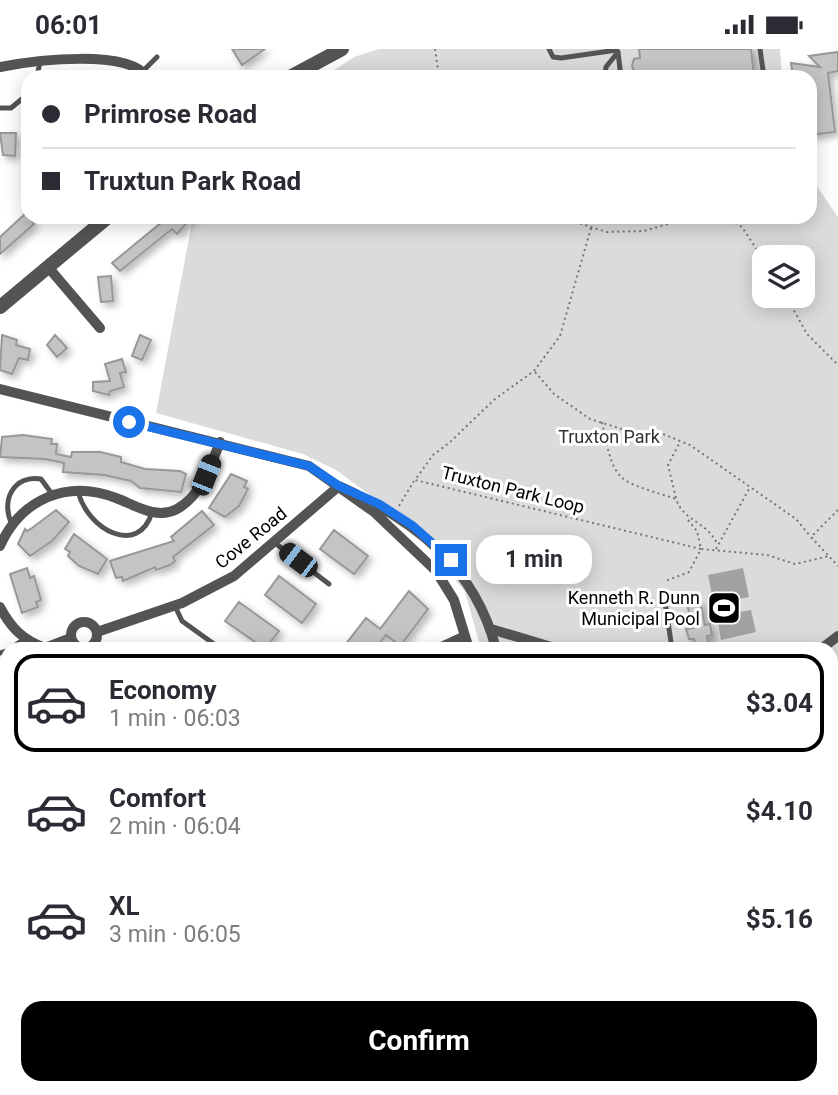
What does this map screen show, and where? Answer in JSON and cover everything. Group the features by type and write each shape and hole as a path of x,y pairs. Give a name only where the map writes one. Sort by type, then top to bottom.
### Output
{"street":[{"path":"0,67 85,50 109,52 141,70"},
{"path":"303,70 339,50"},
{"path":"0,307 100,224"},
{"path":"48,267 100,328"},
{"path":"0,389 309,466 374,512 436,571 454,600 467,642"},
{"path":"0,546 12,524 31,506 52,494 78,490 105,495 152,512 177,509 192,495 206,475 220,442"},
{"path":"339,486 379,504 413,526 441,550 468,583 491,629 494,642"},
{"name":"Cove Road","path":"97,632 175,606 234,576 339,486"},
{"path":"0,607 23,639 30,642"},
{"path":"74,642 72,629 83,621 91,623 97,632 95,642"},
{"path":"491,629 535,642"},
{"path":"452,642 465,636"},
{"path":"62,642 71,638"}],"lane":[{"path":"549,49 554,57 561,58 617,50"},
{"path":"760,49 763,70"},
{"path":"606,70 617,50"},
{"path":"617,50 620,70"},
{"path":"148,70 157,57"},
{"path":"38,70 40,59"},
{"path":"0,107 11,107 21,99"},
{"path":"12,524 4,512 4,504 13,485 33,477 41,479 52,494"},
{"path":"78,490 84,511 106,531 121,535 137,532 149,521 152,512"},
{"path":"275,543 329,584"},
{"path":"662,599 671,642"},
{"path":"175,606 182,621 211,642"},
{"path":"19,642 23,639"}],"path":[{"path":"435,49 438,70"},
{"path":"584,224 607,232 644,231 668,224"},
{"path":"737,224 754,245"},
{"name":"Truxton Park Loop","path":"591,227 560,335 534,371 495,398 449,443 433,454 415,480 701,549 767,555 795,564 829,556"},
{"path":"793,308 807,334 838,365"},
{"path":"534,371 554,394 590,419 641,435 663,434 681,441 796,519 838,566"},
{"path":"602,422 614,472 625,483 676,499"},
{"path":"667,583 668,580 689,572 701,549 697,531 676,499 668,465 681,441"},
{"path":"398,506 415,480"},
{"path":"716,550 750,486"},
{"path":"811,537 838,510"},
{"path":"687,518 712,533 717,544"}],"green space":[{"path":"379,49 780,49 782,70 334,70 354,57"},
{"name":"Truxton Park","path":"817,186 838,217 838,642 479,642 465,592 423,540 336,470 303,454 156,413 192,224 817,224"}],"shaded area":[{"path":"743,568 749,597 714,604 708,575"},
{"path":"751,610 756,632 721,640 717,616"}],"building":[{"path":"232,49 265,49 242,65"},
{"path":"639,49 751,49 753,70 634,70 634,59 640,58"},
{"path":"838,52 838,71 828,73 835,132 817,134 817,70 792,70 791,63 820,67 809,56"},
{"path":"0,133 16,133 15,156 3,155"},
{"path":"21,218 21,224 34,224 0,254 0,237"},
{"path":"159,224 186,224 177,234 172,229 120,271 112,263"},
{"path":"111,276 113,301 101,302 98,277"},
{"path":"2,335 17,340 16,345 30,349 28,360 19,358 12,374 0,370"},
{"path":"55,335 67,348 57,357 47,345"},
{"path":"140,335 151,340 142,360 132,356"},
{"path":"122,359 126,372 120,373 124,387 110,391 109,395 93,391 93,382 110,381 105,364"},
{"path":"23,435 52,439 51,444 57,444 56,454 71,457 72,452 100,452 121,457 121,462 145,469 180,471 186,474 181,492 140,488 131,481 104,475 63,472 64,463 45,459 0,457 2,437"},
{"path":"231,474 247,481 244,487 248,489 239,506 225,517 209,508"},
{"path":"56,510 69,522 52,541 30,556 18,544 25,529 27,531 32,528"},
{"path":"202,511 214,525 173,557 175,561 170,565 156,570 155,567 123,581 122,577 116,578 110,561 174,541 171,537"},
{"path":"334,530 368,556 354,574 320,549"},
{"path":"74,534 107,559 98,574 79,566 68,556 70,552 65,549"},
{"path":"27,568 30,578 34,576 41,600 36,602 38,607 22,613 10,574"},
{"path":"279,576 316,604 302,623 265,595"},
{"path":"409,591 428,609 403,642 395,642 386,635 380,642 347,642 366,618 380,629"},
{"path":"239,602 279,631 270,642 255,642 225,621"},
{"path":"700,602 705,625 710,624 712,635 707,636 708,642 689,639 686,629 693,628 687,604"}],"place":[{"name":"Kenneth R. Dunn Municipal Pool","path":"724,608"}],"route":[{"path":"129,422 220,442 309,466 339,486 379,504 413,526 451,560"}]}
